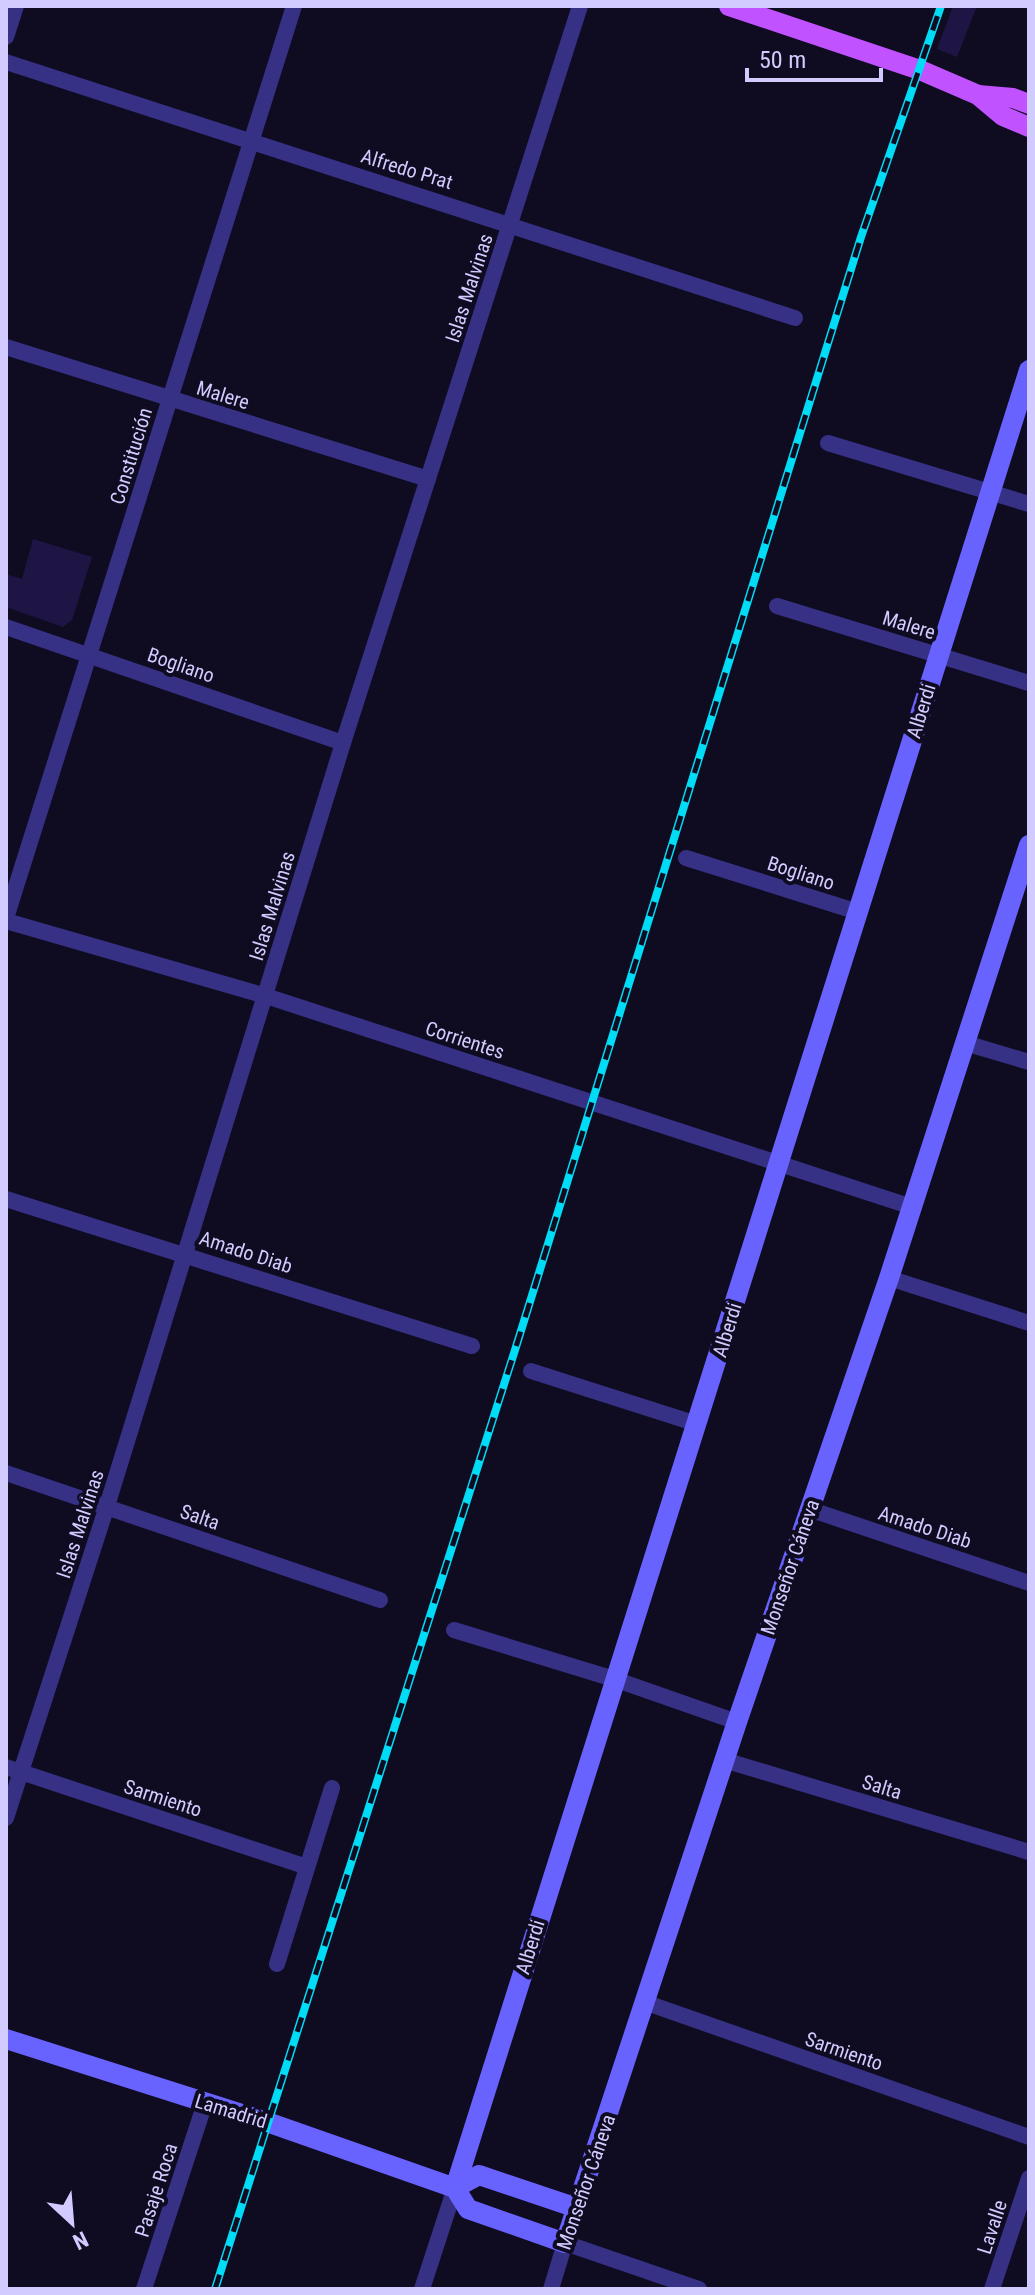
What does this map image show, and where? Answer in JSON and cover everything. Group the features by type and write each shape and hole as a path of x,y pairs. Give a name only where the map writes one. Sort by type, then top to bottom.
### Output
{"main road":[{"path":"729,6 920,70 978,95 1003,116 1029,127"},
{"path":"978,95 1013,98 1029,104"}],"street":[{"path":"6,37 16,6"},
{"name":"Constitución","path":"6,919 294,6"},
{"name":"Islas Malvinas","path":"6,1818 14,1770 107,1506 343,743 580,6"},
{"name":"Alfredo Prat","path":"6,62 511,223 795,318"},
{"name":"Malere","path":"6,347 428,479"},
{"name":"Alberdi","path":"422,2289 1029,370"},
{"path":"828,443 1029,504"},
{"name":"Malere","path":"777,606 1029,683"},
{"name":"Bogliano","path":"6,627 343,743"},
{"name":"Monseñor Cáneva","path":"551,2289 724,1760 889,1278 909,1206 1029,845"},
{"name":"Bogliano","path":"686,858 858,912"},
{"name":"Corrientes","path":"6,919 266,996 909,1206"},
{"path":"965,1043 1029,1062"},
{"name":"Amado Diab","path":"6,1199 472,1346"},
{"path":"889,1278 1029,1323"},
{"path":"531,1371 697,1424"},
{"name":"Salta","path":"6,1473 380,1600"},
{"name":"Amado Diab","path":"809,1509 1029,1583"},
{"path":"454,1630 614,1679 737,1722"},
{"name":"Salta","path":"724,1760 1029,1852"},
{"name":"Sarmiento","path":"14,1770 307,1867"},
{"path":"277,1964 332,1788"},
{"name":"Sarmiento","path":"647,2003 1029,2137"},
{"name":"Lamadrid","path":"6,2039 455,2188 468,2209 699,2289"},
{"name":"Pasaje Roca","path":"144,2289 205,2103"},
{"path":"455,2188 479,2175 577,2208"},
{"name":"Lavalle","path":"992,2289 1029,2178"}],"building":[{"path":"953,6 977,6 957,57 937,49"},
{"path":"33,539 92,557 72,620 63,627 6,607 6,574 22,579"}],"railway":[{"path":"215,2289 515,1350 861,237 941,6"}]}
